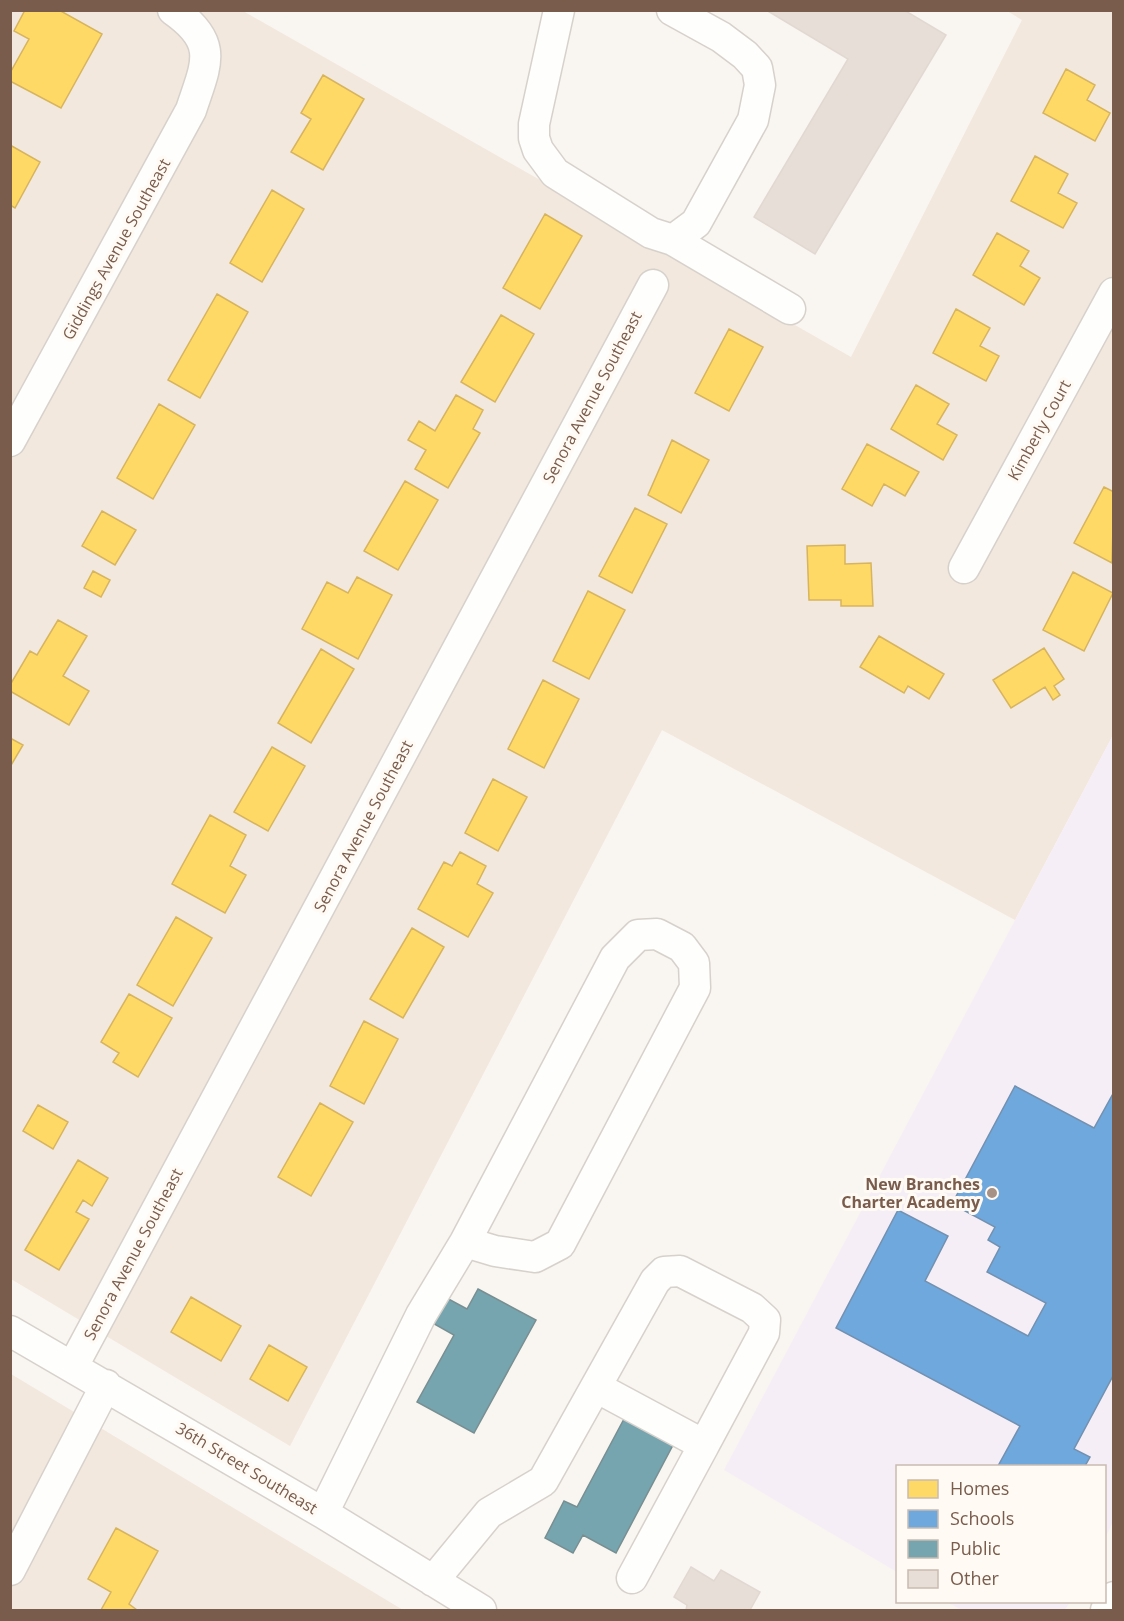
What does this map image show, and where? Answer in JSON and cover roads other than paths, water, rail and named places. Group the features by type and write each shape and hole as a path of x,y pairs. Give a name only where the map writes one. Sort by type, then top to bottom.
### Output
{"street":[{"path":"560,10 534,124 534,138 538,150 555,173 651,233 673,240 790,309"},
{"path":"672,10 721,38 745,55 757,68 760,85 753,120 696,224 673,240"},
{"name":"Giddings Avenue Southeast","path":"10,441 191,110 204,70 207,50 182,13"},
{"name":"Senora Avenue Southeast","path":"72,1366 653,285"},
{"name":"Kimberly Court","path":"964,568 1113,293"},
{"path":"323,1513 421,1315 465,1242 615,958 638,935 657,934 682,947 694,963 695,988 560,1244 535,1257 495,1251 465,1242"},
{"path":"433,1581 489,1513 543,1481 655,1281 664,1272 680,1271 752,1308 765,1320 764,1333 632,1578"},
{"name":"36th Street Southeast","path":"10,1331 323,1513 481,1611"},
{"path":"10,1570 106,1385"},
{"path":"596,1387 704,1445"},
{"path":"1106,1611 1113,1597"}],"place":[{"name":"New Branches Charter Academy","path":"992,1193"}]}
